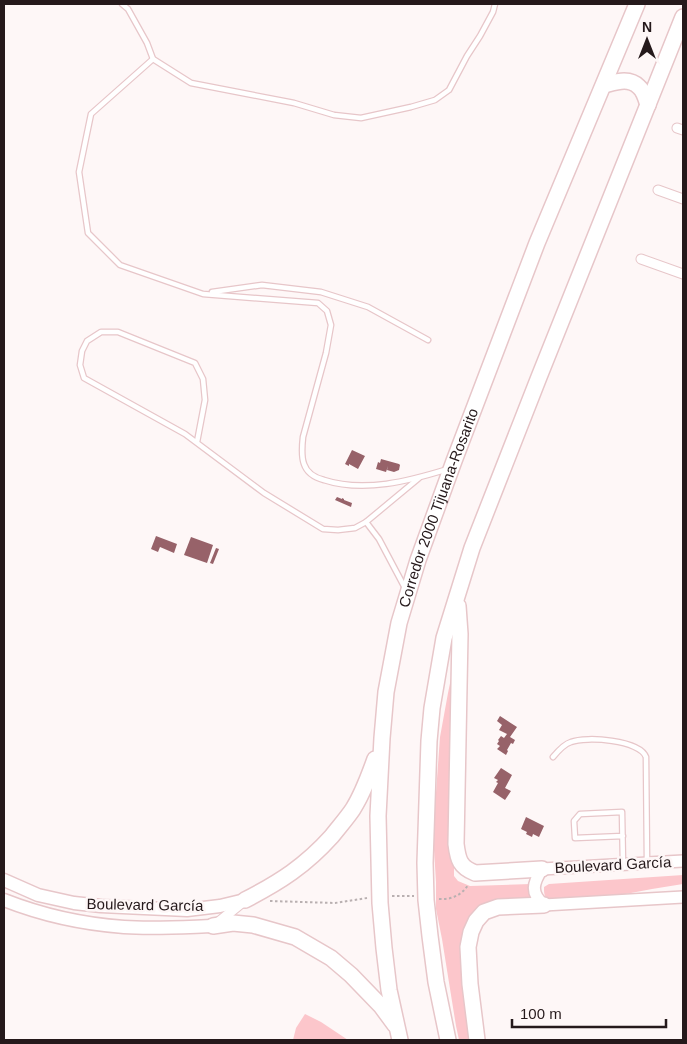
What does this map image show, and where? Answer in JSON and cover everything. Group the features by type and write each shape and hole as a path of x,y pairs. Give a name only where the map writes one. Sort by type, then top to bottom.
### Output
{"highway":[{"name":"Corredor 2000 Tijuana-Rosarito","path":"399,1034 389,990 384,948 380,896 378,816 386,692 399,623 418,560 537,244 637,4"},
{"path":"448,1040 436,982 426,896 425,844 431,717 444,638 475,539 683,17"},
{"path":"604,85 626,80 639,87 648,105"},
{"path":"458,593 460,634 457,854 460,863 466,869 475,873 542,869"},
{"path":"245,900 288,876 306,862 340,827 353,809 363,790 382,738"},
{"path":"477,1040 470,984 468,947 471,932 476,921 484,912 498,907 544,905"},
{"path":"214,926 233,923 253,925 295,937 331,958 351,975 390,1017 399,1034"}],"main road":[{"name":"Boulevard García","path":"542,869 683,861"},
{"path":"542,869 534,885 535,894 544,905 683,897"},
{"name":"Boulevard García","path":"4,880 38,894 74,903 101,906 187,910 220,906 245,900"},
{"name":"Boulevard García","path":"4,900 40,912 97,924 151,928 214,926"}],"street":[{"path":"658,190 683,200"},
{"path":"642,260 683,274"},
{"name":"Boulevard García","path":"214,926 245,900"}],"lane":[{"path":"122,4 128,9 154,59 191,83 294,103 334,115 361,118 435,100 449,90 466,56 494,12 495,4"},
{"path":"154,59 91,114 79,172 88,232 120,265 203,294 318,303 327,311 331,325 326,353 303,438 302,450 304,466 314,478 336,484 369,486 420,477 452,468"},
{"path":"203,294 262,285 322,292 368,307 428,340"},
{"path":"197,442 205,400 203,379 195,363 118,332 101,332 88,341 82,351 80,365 84,378 186,434 264,493 323,529 355,528 366,522 420,477"},
{"path":"366,522 379,539 408,594"},
{"path":"553,757 569,742 578,740 615,741 638,748 644,752 646,757 647,864"},
{"path":"623,836 575,838 574,821 580,814 622,812 623,836 623,864"}],"path":[{"path":"245,900 335,903 380,896 426,896 441,900 464,892 475,873"}],"shaded area":[{"path":"455,659 454,876 458,881 470,886 531,884 533,900 471,915 472,1040 459,1040 436,909 433,834 440,737"},
{"path":"683,875 683,884 615,896 548,900 544,893 544,887 549,884"},
{"path":"305,1014 348,1040 293,1040 296,1028"}],"building":[{"path":"352,450 365,456 358,469 345,464"},
{"path":"381,459 399,464 399,470 394,472 387,470 388,466 386,472 376,469"},
{"path":"337,497 352,503 351,507 335,500"},
{"path":"156,536 177,544 174,553 160,547 158,552 151,549"},
{"path":"191,537 213,545 207,563 184,555"},
{"path":"216,548 219,549 213,564 210,563"},
{"path":"500,716 517,727 510,737 515,740 513,744 511,743 506,755 497,749 500,746 497,744 498,740 501,736 504,738 507,734 499,730 502,725 497,721"},
{"path":"501,768 512,775 505,788 511,791 505,800 493,792 498,783 496,782 498,780 494,778"},
{"path":"526,817 544,826 539,837 533,834 532,837 521,829"}]}
